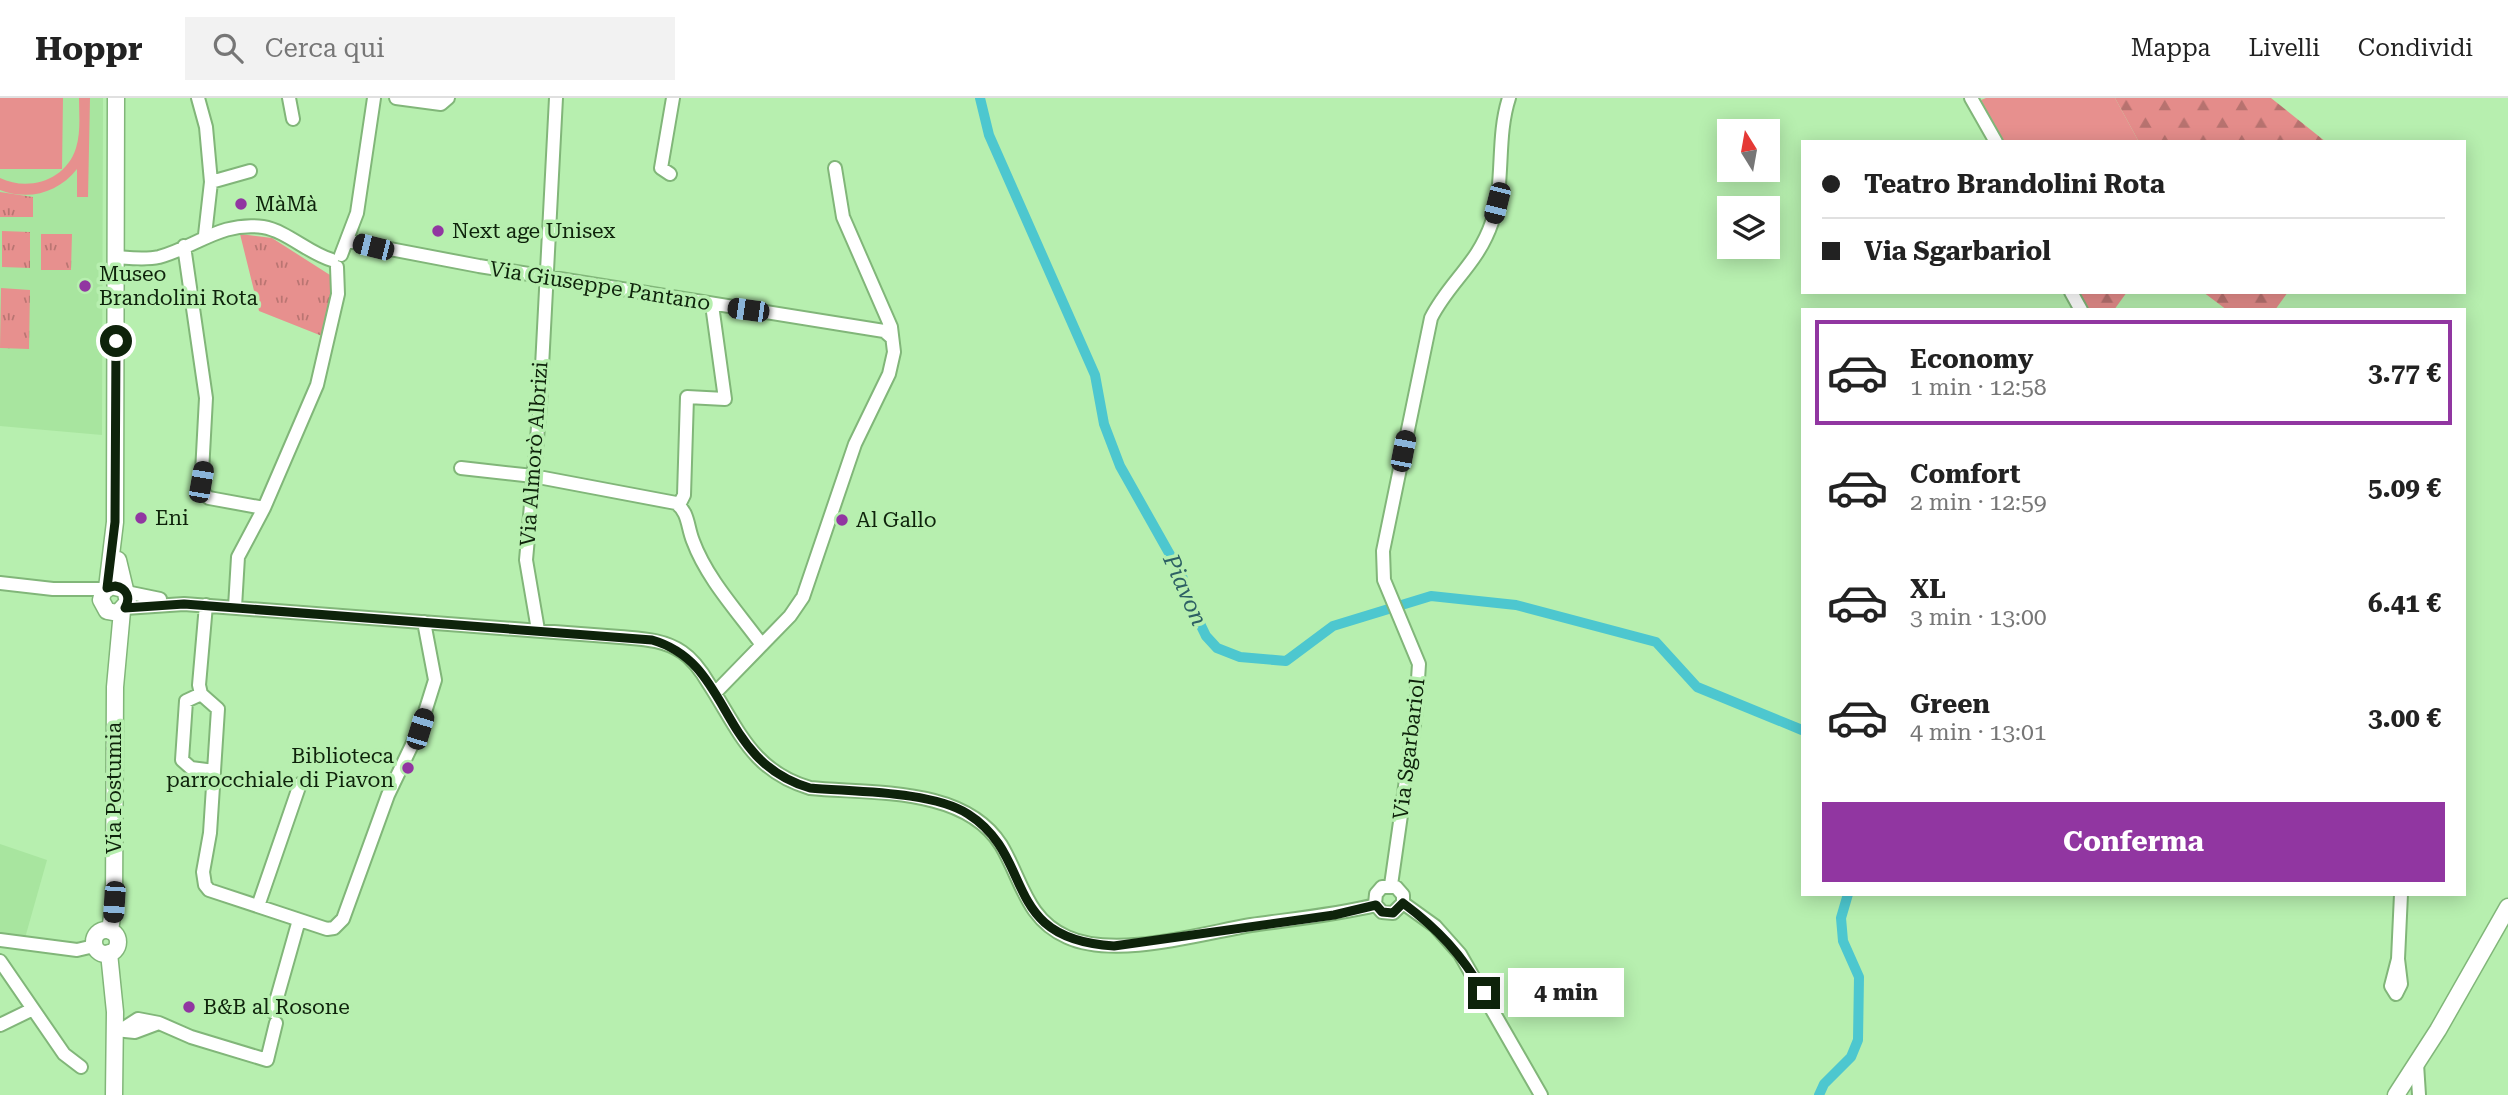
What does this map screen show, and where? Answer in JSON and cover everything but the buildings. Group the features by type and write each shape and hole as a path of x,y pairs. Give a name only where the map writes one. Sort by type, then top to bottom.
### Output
{"main road":[{"name":"Via Postumia","path":"110,931 114,902 116,98"},
{"path":"2399,1094 2508,907"},
{"path":"109,953 99,952 94,946 98,932 110,931 116,936 117,944 109,953 118,1030 114,1095"}],"street":[{"path":"198,98 206,127 211,182 205,235"},
{"path":"289,98 293,119"},
{"path":"235,607 239,557 264,508 317,385 338,293 337,261 348,241 356,212 374,98"},
{"path":"396,98 441,104 448,98"},
{"name":"Via Almorò Albrizi","path":"538,630 526,560 540,405 556,98"},
{"path":"670,174 661,168 673,98"},
{"name":"Via Sgarbariol","path":"1376,905 1378,890 1391,885 1419,683 1416,653 1384,580 1383,551 1422,350 1431,318 1438,303 1473,262 1492,222 1500,184 1509,98"},
{"path":"1971,98 1995,140"},
{"path":"715,693 790,616 809,584 855,444 889,374 894,352 891,327 844,217 835,167"},
{"path":"211,182 250,171"},
{"path":"116,257 156,257 224,229 265,227 317,256 337,261"},
{"name":"Via Giuseppe Pantano","path":"348,241 884,331 891,337"},
{"path":"184,246 206,398 201,491 209,498 264,508"},
{"path":"679,505 684,495 687,397 725,399 712,304"},
{"path":"461,468 533,476 671,501 679,505 687,516 693,542 706,569 762,645"},
{"path":"1,585 53,589 114,599 538,630 652,640 669,645 691,659 715,693 738,737 755,755 792,782 810,788 930,799 949,804 970,815 1001,845 1024,898 1033,911 1059,932 1077,941 1114,946 1334,915 1376,905 1382,912 1393,913 1403,903"},
{"path":"201,694 206,605"},
{"path":"201,694 218,709 210,834 203,872 205,885 209,890 299,920 327,929 334,928 343,919 388,794 420,729 435,680 424,622"},
{"path":"201,694 186,701 182,760 191,768 214,771"},
{"path":"258,905 300,784"},
{"path":"1391,885 1401,891 1403,903 1435,926 1460,954 1541,1095"},
{"path":"2398,959 2401,896"},
{"path":"118,1030 138,1019 159,1023 191,1037 267,1060 299,920"},
{"path":"0,940 77,950 94,946"},
{"path":"0,961 64,1054 81,1067"},
{"path":"0,1025 33,1009"},
{"path":"2417,1063 2418,1095"}],"shaded area":[{"path":"0,98 103,98 102,435 0,426"},
{"path":"0,844 47,860 25,938 0,936"}],"green space":[{"path":"0,98 63,98 62,169 0,169"},
{"path":"79,98 90,98 88,197 77,197 77,169 61,184 42,193 22,195 0,190 0,178 23,184 34,183 55,175 64,168 78,142"},
{"path":"2115,98 2271,98 2324,140 2138,140"},
{"path":"2115,98 2138,140 2003,140 1981,100"},
{"path":"0,192 33,197 33,217 0,217"},
{"path":"2,231 30,232 30,268 2,267"},
{"path":"41,234 72,234 71,270 41,270"},
{"path":"240,234 272,238 330,275 333,291 322,336 259,311"},
{"path":"1,288 30,290 29,349 0,348"},
{"path":"2080,294 2126,294 2115,308 2088,308"},
{"path":"2206,294 2287,294 2276,308 2224,308"}],"waterway":[{"name":"Piavon","path":"980,98 989,135 1095,375 1104,424 1120,466 1182,576 1191,605 1206,636 1217,648 1240,657 1286,661 1333,626 1431,596 1516,605 1656,642 1697,687 1801,730"},
{"name":"Piavon","path":"1819,1095 1824,1084 1851,1057 1858,1040 1859,977 1843,941 1841,918 1847,896"}],"place":[{"name":"MàMà","path":"241,204"},
{"name":"Next age Unisex","path":"438,231"},
{"name":"Museo Brandolini Rota","path":"85,286"},
{"name":"Eni","path":"141,518"},
{"name":"Al Gallo","path":"842,520"},
{"name":"Biblioteca parrocchiale di Piavon","path":"408,768"},
{"name":"B&B al Rosone","path":"189,1007"}],"route":[{"path":"116,341 115,522 107,588 115,586 126,592 129,598 125,608 184,604 652,640 669,645 691,659 715,693 738,737 775,772 792,782 810,788 930,799 949,804 970,815 1001,845 1024,898 1033,911 1066,937 1089,944 1114,946 1334,915 1376,905 1382,912 1393,913 1399,910 1403,903 1435,926 1460,954 1484,993"}]}
